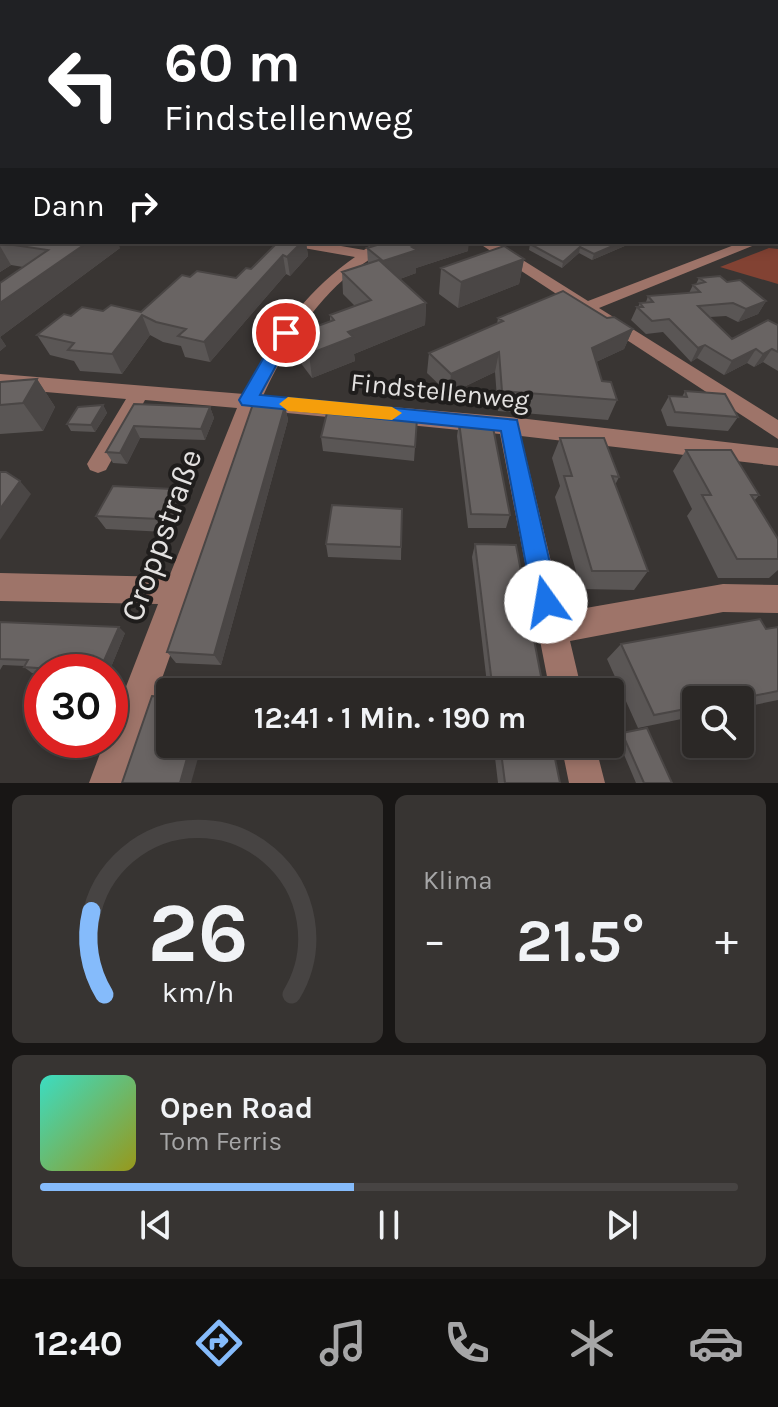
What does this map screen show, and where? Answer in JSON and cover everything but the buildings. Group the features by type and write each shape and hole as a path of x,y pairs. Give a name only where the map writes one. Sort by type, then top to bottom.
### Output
{"street":[{"path":"304,244 365,254"},
{"name":"Croppstraße","path":"107,783 248,400 271,354 320,293 381,244"},
{"path":"487,244 778,431"},
{"path":"585,308 750,244"},
{"name":"Findstellenweg","path":"0,381 510,425 778,457"},
{"path":"98,464 140,392"},
{"path":"510,425 511,445 563,678"},
{"path":"0,587 177,591"},
{"path":"552,629 723,598 778,599"},
{"path":"581,758 587,783"}],"shaded area":[{"path":"769,248 778,249 778,284 720,267"}],"slow traffic":[{"path":"288,404 392,413"}],"route":[{"path":"286,333 271,354 248,400 510,425 511,445 546,602"}]}
